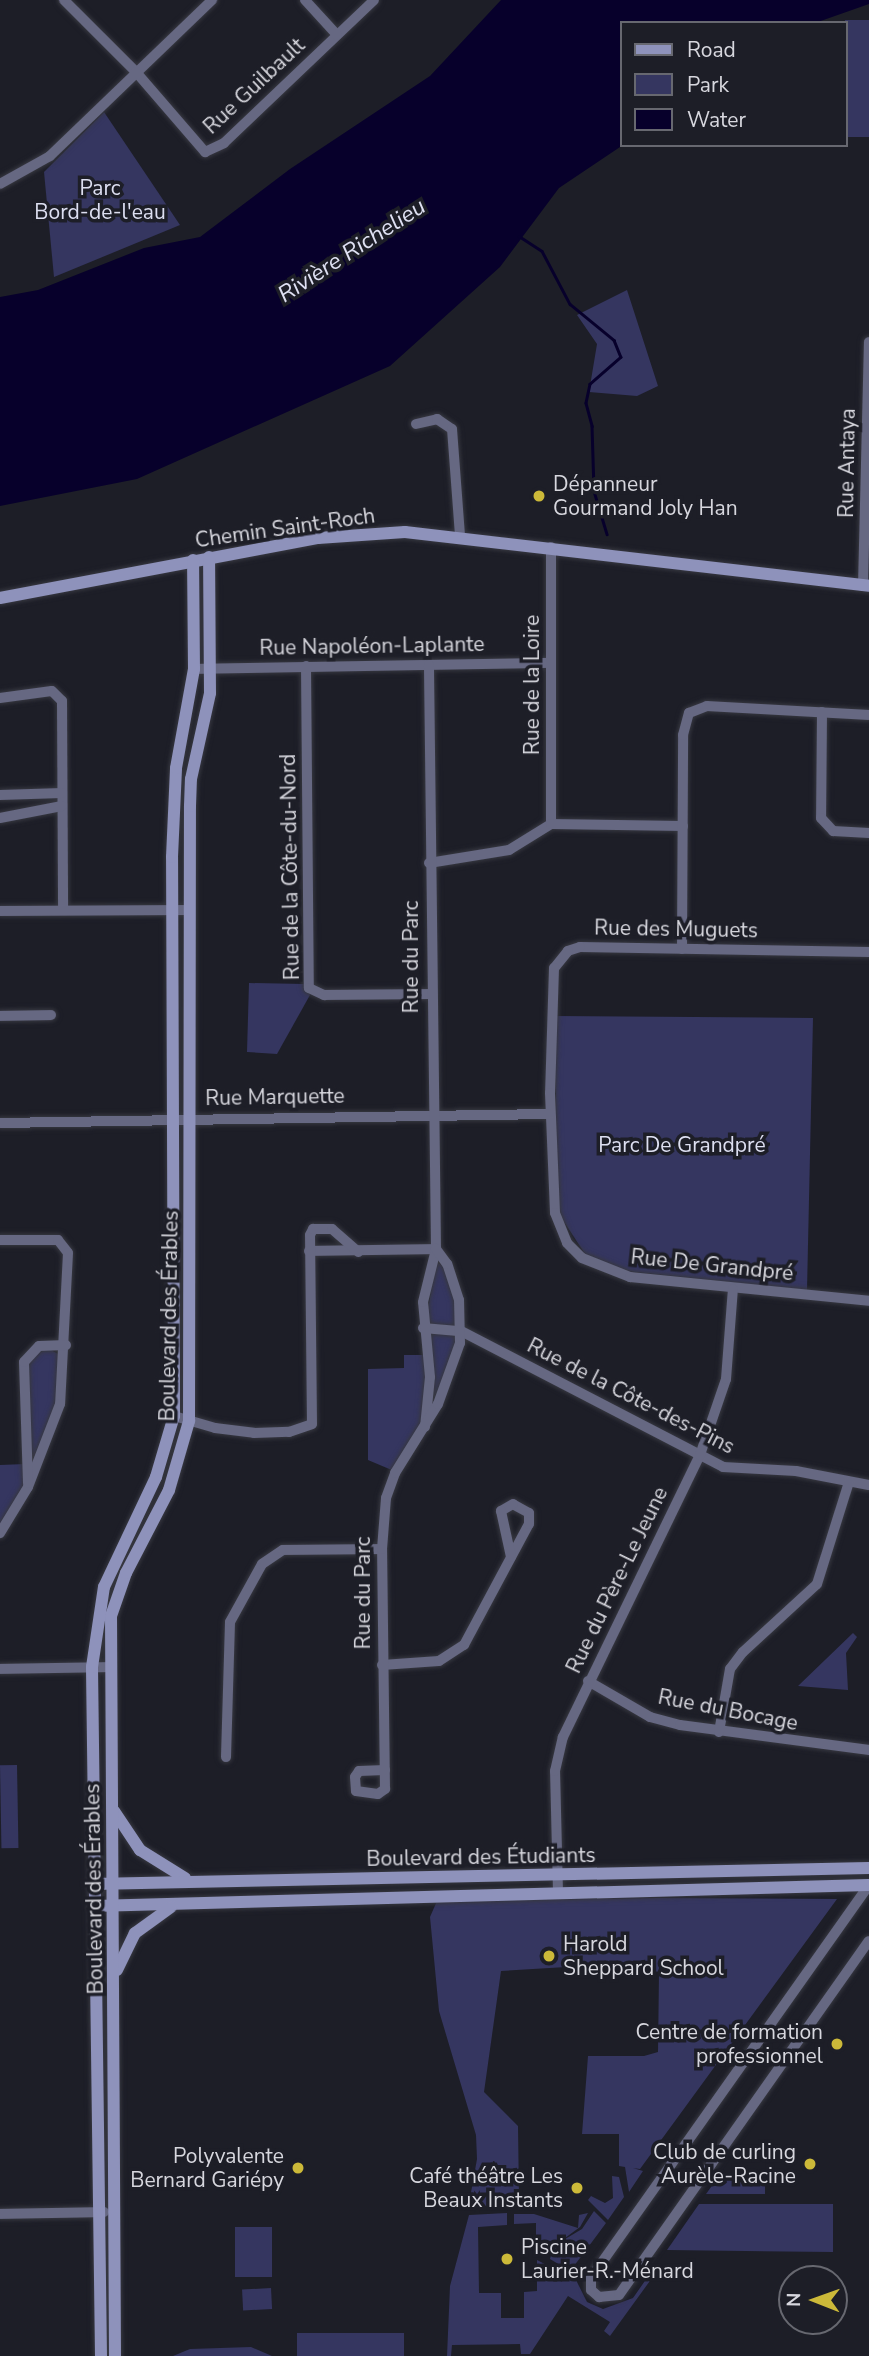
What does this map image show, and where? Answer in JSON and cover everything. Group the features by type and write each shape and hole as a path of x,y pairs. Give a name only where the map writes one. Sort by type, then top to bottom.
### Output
{"street":[{"path":"64,0 136,72"},
{"path":"0,184 50,156 212,0"},
{"path":"305,0 337,35"},
{"name":"Rue Guilbault","path":"136,72 205,152 224,143 374,0"},
{"name":"Rue Antaya","path":"866,586 869,342"},
{"path":"416,424 437,419 452,429 460,535"},
{"name":"Chemin Saint-Roch","path":"0,598 209,557 347,534 460,535 866,586"},
{"name":"Rue de la Loire","path":"551,547 551,824"},
{"name":"Boulevard des Érables","path":"116,2356 115,1991 110,1667 115,1600 169,1490 189,1421 191,779 204,727 211,668 209,557"},
{"name":"Boulevard des Érables","path":"101,2356 93,1906 92,1667 104,1587 156,1477 174,1416 170,1118 172,911 176,768 194,668 193,560"},
{"name":"Rue Napoléon-Laplante","path":"194,668 551,663"},
{"name":"Rue de la Côte-du-Nord","path":"306,666 309,988 324,995 430,994"},
{"name":"Rue du Parc","path":"425,1427 429,1377 423,1328 425,1284 436,1249 430,994 429,666"},
{"path":"0,698 43,691 58,694 63,711 63,910"},
{"path":"682,949 683,735 690,713 707,706 869,715"},
{"path":"822,712 821,818 833,831 869,833"},
{"path":"0,795 62,793"},
{"path":"0,818 62,806"},
{"path":"429,863 509,850 551,824 683,827"},
{"path":"0,911 190,910"},
{"name":"Rue des Muguets","path":"550,1114 554,968 560,958 580,947 869,952"},
{"path":"0,1016 51,1015"},
{"name":"Rue Marquette","path":"0,1123 191,1117 550,1114"},
{"name":"Rue De Grandpré","path":"550,1114 555,1213 567,1243 582,1258 630,1277 869,1301"},
{"path":"174,1416 254,1433 289,1432 312,1424 309,1251 313,1229 325,1227 337,1231 358,1252"},
{"path":"0,1240 58,1240 66,1247 66,1345 60,1404 28,1487 0,1532"},
{"path":"309,1251 436,1249"},
{"name":"Rue du Parc","path":"385,1770 382,1665 383,1512 395,1473 425,1427 454,1366 461,1331 459,1300 447,1264 436,1249"},
{"name":"Rue du Père-Le Jeune","path":"558,1892 555,1771 563,1737 700,1455 726,1379 733,1289"},
{"name":"Rue de la Côte-des-Pins","path":"423,1328 461,1331 732,1469 796,1471 869,1486"},
{"path":"28,1487 24,1362 39,1346 66,1345"},
{"path":"719,1732 730,1669 743,1652 817,1584 849,1482"},
{"path":"382,1665 439,1661 464,1645 511,1557 530,1517 513,1504 501,1511 511,1557"},
{"path":"226,1757 230,1622 262,1564 283,1550 382,1549"},
{"path":"0,1669 110,1667"},
{"name":"Rue du Bocage","path":"589,1681 650,1717 719,1732 869,1750"},
{"path":"112,1801 118,1822 140,1850 168,1871 196,1881"},
{"name":"Boulevard des Étudiants","path":"93,1884 869,1868"},
{"path":"869,1885 714,2098 591,2278 591,2290 598,2297 619,2295 869,1941"},
{"name":"Boulevard des Étudiants","path":"93,1906 869,1885"},
{"path":"115,1991 120,1962 135,1933 155,1915 178,1904"},
{"path":"0,2214 114,2211"}],"green space":[{"path":"845,20 869,20 869,137 848,137 848,21"},
{"name":"Parc Bord-de-l'eau","path":"104,112 180,225 54,277 44,172"},
{"path":"627,290 658,386 637,396 589,392 597,344 577,315"},
{"path":"249,983 305,984 310,995 277,1054 247,1052"},
{"name":"Parc De Grandpré","path":"555,1016 813,1018 807,1290 606,1269 587,1257 557,1211"},
{"path":"436,1262 444,1266 455,1302 457,1331 455,1355 429,1416 426,1321"},
{"path":"44,1346 65,1358 56,1429 42,1462 0,1531 0,1465 25,1464 24,1369"},
{"path":"404,1355 426,1355 423,1427 394,1471 368,1460 368,1369 404,1368"},
{"path":"853,1633 857,1637 846,1653 848,1690 798,1686"},
{"path":"0,1765 17,1765 18,1848 1,1848"},
{"path":"837,1899 640,2169 633,2168 643,2171 629,2192 625,2167 619,2166 619,2134 582,2134 588,2056 644,2056 658,2052 659,1972 616,1964 501,1971 484,2092 518,2126 519,2197 516,2207 468,2209 477,2159 476,2135 439,2011 430,1917 437,1901"},
{"path":"612,2176 619,2177 624,2197 608,2220 588,2200 591,2196 605,2203 613,2198"},
{"path":"716,2180 765,2180 765,2194 706,2194"},
{"path":"699,2204 833,2204 833,2252 667,2250"},
{"path":"594,2211 606,2223 589,2246 555,2245 582,2229"},
{"path":"507,2213 507,2225 478,2227 479,2293 501,2293 501,2318 524,2318 524,2292 537,2291 537,2260 576,2280 587,2302 603,2309 633,2298 656,2265 660,2267 610,2336 604,2331 610,2322 568,2296 530,2354 521,2354 520,2344 452,2345 451,2356 447,2356 450,2286 469,2215"},
{"path":"588,2213 580,2227 542,2255 536,2255 536,2223 514,2224 514,2214 534,2214 578,2228 579,2215"},
{"path":"235,2227 272,2227 272,2277 235,2277"},
{"path":"553,2248 587,2249 570,2271 550,2259"},
{"path":"271,2288 272,2309 243,2310 242,2290"},
{"path":"297,2333 404,2333 404,2356 297,2356"},
{"path":"251,2347 272,2356 173,2356 190,2349"}],"water":[{"name":"Rivière Richelieu","path":"501,0 869,0 869,4 821,21 620,21 620,147 559,188 500,267 390,366 137,479 0,506 0,297 38,290 144,248 200,237 290,169 430,76"}],"waterway":[{"path":"519,236 542,251 570,304 614,340 621,357 590,384 586,403 592,426 594,491 607,534"}],"place":[{"name":"Dépanneur Gourmand Joly Han","path":"539,496"},
{"name":"Harold Sheppard School","path":"549,1956"},
{"name":"Centre de formation professionnel","path":"837,2044"},
{"name":"Club de curling Aurèle-Racine","path":"810,2164"},
{"name":"Polyvalente Bernard Gariépy","path":"298,2168"},
{"name":"Café théâtre Les Beaux Instants","path":"577,2188"},
{"name":"Piscine Laurier-R.-Ménard","path":"507,2259"}]}
